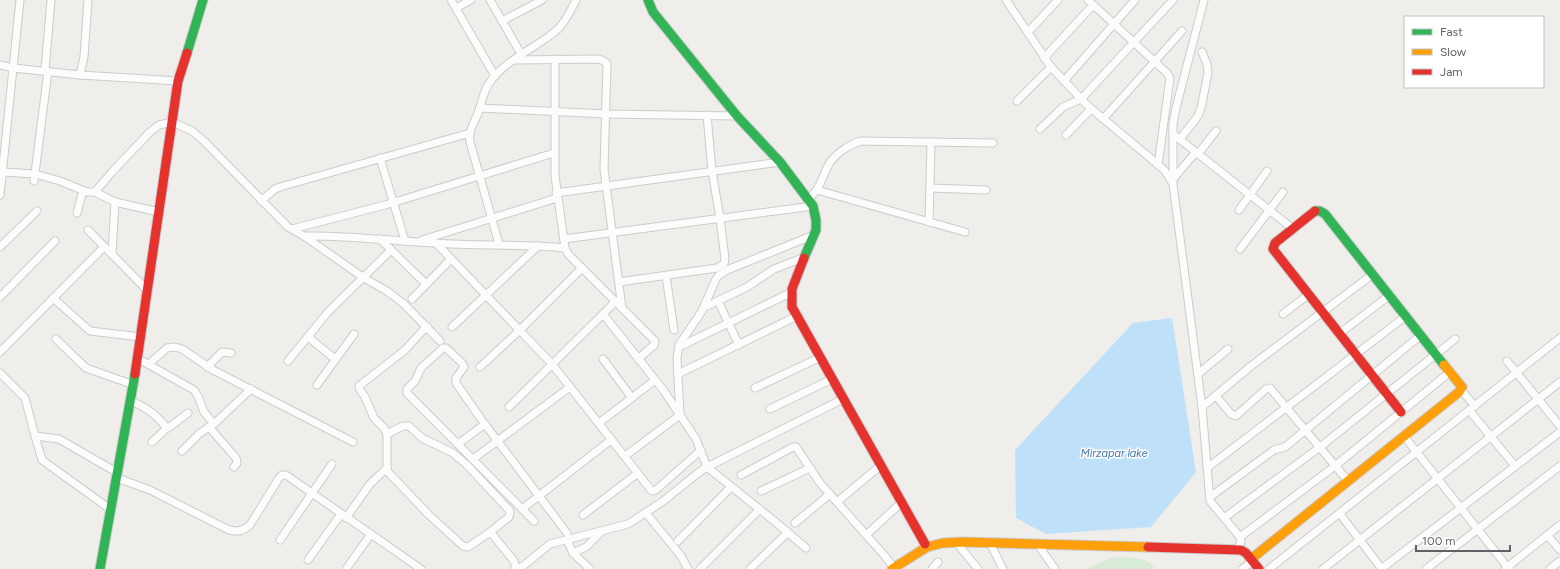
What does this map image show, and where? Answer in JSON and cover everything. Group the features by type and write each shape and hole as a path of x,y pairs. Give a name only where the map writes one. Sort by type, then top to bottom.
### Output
{"street":[{"path":"0,195 20,0"},
{"path":"35,178 46,71 51,0"},
{"path":"80,75 84,57 88,0"},
{"path":"100,569 134,385 178,81 203,0"},
{"path":"451,0 495,76"},
{"path":"456,8 471,0"},
{"path":"490,0 521,54"},
{"path":"502,21 542,0"},
{"path":"499,244 470,142 470,133 487,86 495,76 521,54 559,28 566,20 576,0"},
{"path":"648,0 653,12 737,116 780,162 811,202 816,220 814,234 790,293 792,306 880,466 927,547"},
{"path":"1006,0 1051,67 1091,109 1165,171 1173,182"},
{"path":"1028,32 1058,0"},
{"path":"1088,0 1167,73 1170,78 1158,165"},
{"path":"1064,81 1135,0"},
{"path":"1040,129 1063,107 1081,99 1173,0"},
{"path":"1204,0 1179,94 1173,124 1173,182 1202,407 1210,497 1212,504 1240,537 1241,541 1238,550"},
{"path":"1044,58 1094,6"},
{"path":"1103,120 1182,32"},
{"path":"1180,139 1198,116 1201,108 1208,73 1207,64 1202,52"},
{"path":"555,59 556,112 554,153 557,196 565,248 568,254 655,341 654,345 638,358"},
{"path":"514,60 600,59 605,62 608,67 604,169 622,308"},
{"path":"0,65 13,68 80,75 178,81"},
{"path":"1017,101 1051,67"},
{"path":"480,108 607,114 737,116"},
{"path":"1066,134 1091,109"},
{"path":"619,282 666,276 723,266 725,259 712,171 706,115"},
{"path":"95,192 149,133 159,125 173,122 192,131 204,141 282,222 364,278 387,291 404,304 440,341"},
{"path":"1173,182 1216,131"},
{"path":"261,201 275,189 280,187 470,133"},
{"path":"1173,134 1292,228"},
{"path":"811,202 829,163 854,142 993,143"},
{"path":"929,222 931,142"},
{"path":"292,229 394,202 554,153"},
{"path":"380,158 405,241"},
{"path":"417,242 491,219 557,196 607,187 780,162"},
{"path":"1238,210 1267,171"},
{"path":"3,172 60,181 83,191 95,192 116,202 159,212"},
{"path":"930,188 986,190"},
{"path":"817,190 965,232"},
{"path":"78,213 83,191"},
{"path":"1240,249 1283,192"},
{"path":"112,254 116,202"},
{"path":"564,239 720,218 811,202"},
{"path":"0,247 37,210"},
{"path":"1401,412 1273,249 1275,243 1312,212 1320,210 1325,214 1390,295 1461,385 1461,390 1490,436 1515,466"},
{"path":"88,230 148,291"},
{"path":"680,415 677,358 679,347 682,339 703,308 716,278 722,272 814,234"},
{"path":"304,236 333,235 417,242 499,244 565,248"},
{"path":"380,239 426,284"},
{"path":"0,297 55,241"},
{"path":"436,243 552,364 651,490 655,491 701,450"},
{"path":"452,326 538,246"},
{"path":"0,352 104,247"},
{"path":"288,361 328,312 391,250"},
{"path":"703,308 752,284 774,269 805,257"},
{"path":"412,299 451,259"},
{"path":"480,367 520,330 582,268"},
{"path":"1202,407 1251,366 1373,274"},
{"path":"666,276 674,330"},
{"path":"679,347 790,293"},
{"path":"1283,314 1308,295"},
{"path":"1339,334 1390,295"},
{"path":"53,298 90,331 141,337"},
{"path":"718,301 739,345"},
{"path":"509,407 616,302"},
{"path":"603,314 656,380 680,415 696,439 707,467 806,548"},
{"path":"678,374 797,316"},
{"path":"1207,468 1356,356 1406,316"},
{"path":"387,434 403,426 409,426 422,438 453,453 498,496 510,511 509,517 468,547 463,546 429,515 389,474 387,468 387,434 384,428 374,418 368,401 359,386 405,350 427,326"},
{"path":"317,384 354,334"},
{"path":"1210,497 1274,450 1283,448 1421,335"},
{"path":"308,337 335,359"},
{"path":"1269,569 1560,338"},
{"path":"56,339 86,368 134,385"},
{"path":"1224,518 1320,447 1455,339"},
{"path":"149,364 167,348 175,347 190,353 207,367 353,442"},
{"path":"534,521 406,391 407,388 415,381 421,368 443,348 446,348 464,367 456,378 456,383 567,536 573,553 590,569"},
{"path":"1198,374 1228,349"},
{"path":"207,367 222,352 231,353"},
{"path":"137,358 194,390 212,426 237,460 234,467"},
{"path":"755,388 821,358"},
{"path":"603,359 632,398"},
{"path":"1507,361 1560,426"},
{"path":"1240,537 1335,466 1450,372"},
{"path":"0,373 25,398 42,460 110,509"},
{"path":"770,409 832,379"},
{"path":"599,423 656,380"},
{"path":"1322,569 1560,382"},
{"path":"473,459 498,442 570,387"},
{"path":"1216,396 1232,414 1236,416 1266,389 1270,388 1348,481"},
{"path":"182,451 200,433 212,426 251,389"},
{"path":"1242,569 1461,390"},
{"path":"489,533 492,534 514,561 516,569 523,566 549,544 567,536 602,531 628,524 662,502 707,467 843,399"},
{"path":"131,401 144,406 153,412 167,428"},
{"path":"152,442 167,428 188,413"},
{"path":"624,456 680,415"},
{"path":"458,444 485,424"},
{"path":"1340,514 1382,569 1560,432"},
{"path":"35,436 59,439 118,475 229,530 237,532 250,525 279,478 282,475 286,476 422,569"},
{"path":"1404,436 1507,568 1560,525"},
{"path":"522,509 611,440"},
{"path":"741,475 792,447 796,447 820,483 897,568 927,547 943,543 960,542 1238,550 1244,551 1259,569"},
{"path":"280,540 332,464"},
{"path":"837,502 880,466"},
{"path":"1426,569 1560,466"},
{"path":"308,560 370,484 387,468"},
{"path":"761,492 810,468"},
{"path":"583,515 638,473"},
{"path":"678,541 732,486"},
{"path":"795,523 830,494"},
{"path":"866,535 902,503"},
{"path":"700,569 760,509"},
{"path":"646,513 681,556 688,569"},
{"path":"573,553 586,547 602,531"},
{"path":"750,569 788,532"},
{"path":"346,569 371,534"},
{"path":"1548,535 1560,550"},
{"path":"960,542 971,566 978,569"},
{"path":"990,543 1003,569"},
{"path":"1038,545 1055,569"},
{"path":"1550,569 1560,561"},
{"path":"932,569 938,562"}],"green space":[{"path":"1113,557 1142,559 1147,561 1155,569 1086,569"}],"water":[{"name":"Mirzapar lake","path":"1172,318 1196,472 1151,527 1046,534 1016,518 1015,450 1133,323"}],"traffic: fast":[{"path":"187,53 203,0"},
{"path":"648,0 653,12 737,116 780,162 813,206 816,220 816,230 804,258"},
{"path":"1315,211 1320,211 1325,214 1444,365"},
{"path":"100,569 135,374"}],"traffic: slow":[{"path":"1251,559 1459,392 1462,387 1444,365"},
{"path":"925,544 927,547 943,543 964,542 1148,547"},
{"path":"892,569 927,547"}],"traffic: jam":[{"path":"135,374 178,81 187,53"},
{"path":"1315,211 1275,243 1273,249 1401,412"},
{"path":"804,258 792,289 792,307 925,544"},
{"path":"1148,547 1241,550 1246,553 1259,569"}]}
